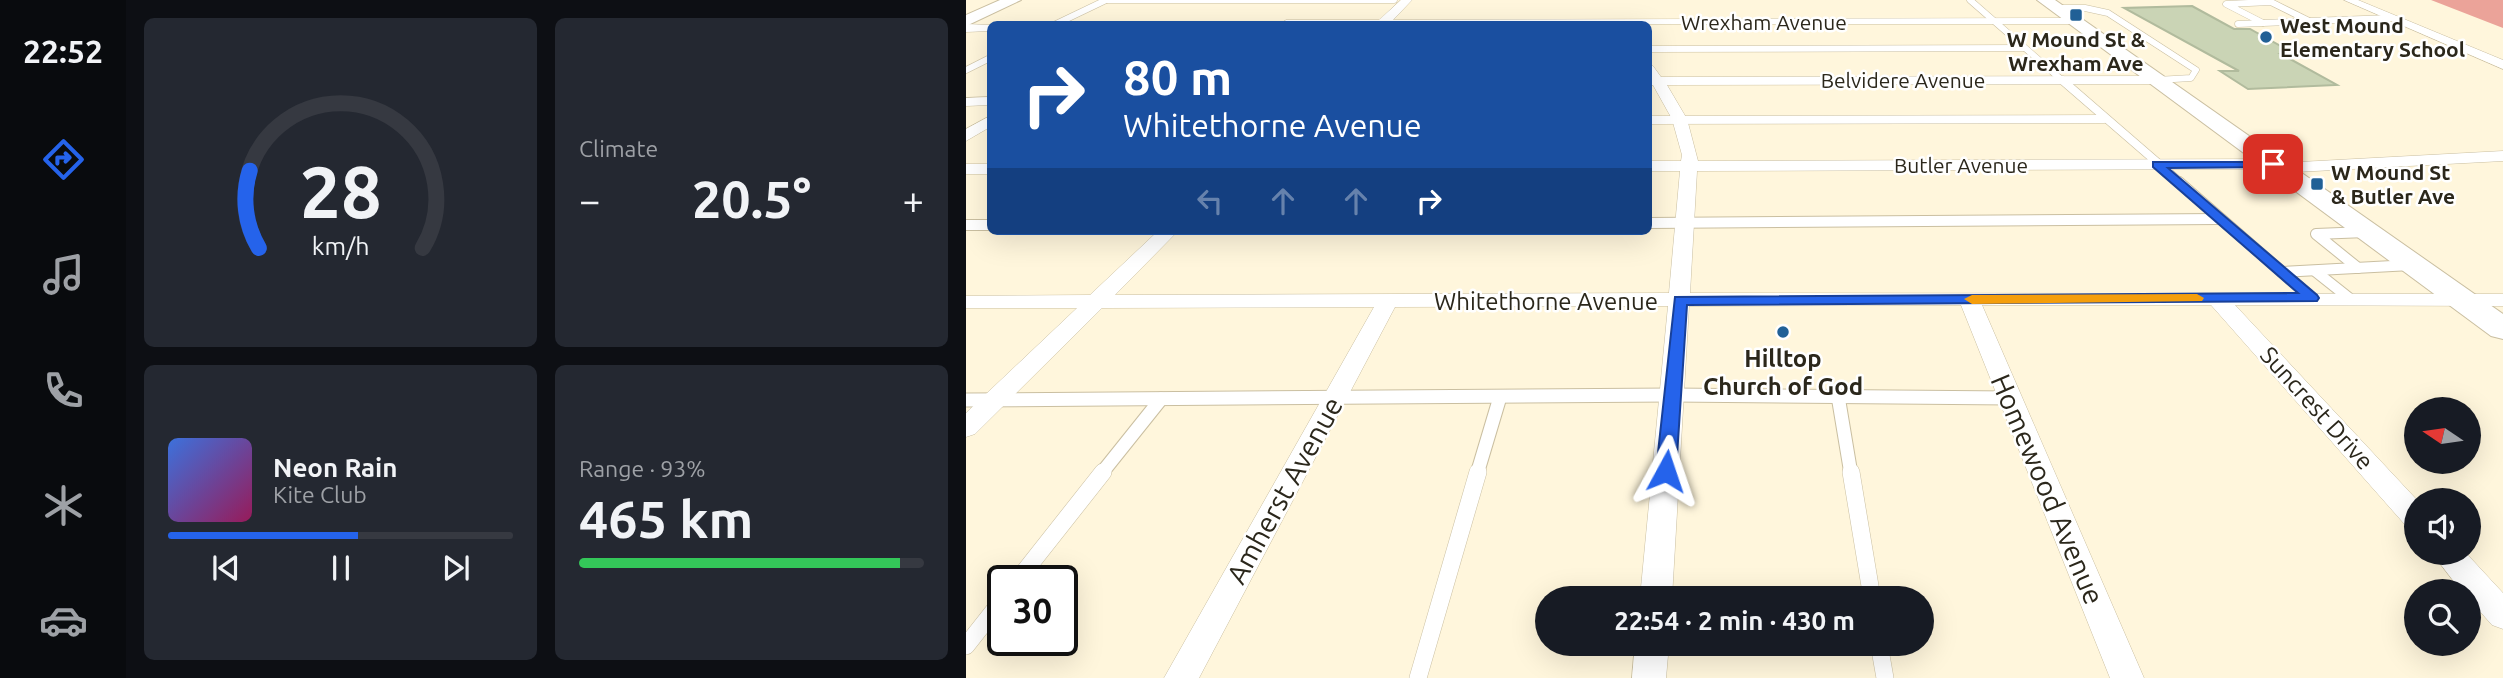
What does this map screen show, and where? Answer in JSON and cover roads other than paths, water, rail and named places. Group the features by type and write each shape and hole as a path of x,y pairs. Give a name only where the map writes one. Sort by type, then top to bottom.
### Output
{"street":[{"path":"966,21 1013,0"},
{"path":"1386,21 1407,0"},
{"path":"2349,0 2503,65"},
{"path":"2051,4 2079,15 2157,80 2503,330"},
{"name":"Wrexham Avenue","path":"1535,21 1994,21 2079,15"},
{"path":"966,28 987,28"},
{"path":"1652,77 1670,97 1690,155 1657,586"},
{"name":"Belvidere Avenue","path":"1652,77 2157,80"},
{"path":"966,102 987,102"},
{"path":"966,136 987,123"},
{"name":"Butler Avenue","path":"1652,166 2276,166 2503,156"},
{"path":"966,169 987,169"},
{"path":"966,428 1165,235"},
{"name":"Whitethorne Avenue","path":"966,302 2217,298 2503,300"},
{"name":"Suncrest Drive","path":"2217,298 2404,505"},
{"name":"Homewood Avenue","path":"1969,299 2127,678"},
{"name":"Amherst Avenue","path":"1181,678 1388,301"},
{"path":"2458,565 2503,615"},
{"path":"1649,678 1651,656"}],"lane":[{"path":"1062,21 1105,0 1394,0"},
{"path":"1970,0 2312,298"},
{"path":"2263,23 2226,4 2272,2 2311,22"},
{"path":"2079,15 2108,13 2196,70 2191,78 2157,80"},
{"path":"2238,24 2391,18"},
{"path":"1652,49 2024,48"},
{"path":"966,70 987,60"},
{"path":"1652,120 2104,119"},
{"path":"1652,223 2221,219"},
{"path":"966,225 987,225"},
{"path":"2358,268 2316,234 2367,232"},
{"path":"2282,272 2414,265"},
{"path":"2315,271 2349,298"},
{"path":"966,400 1672,395 2010,398"},
{"path":"1838,396 1870,586"},
{"path":"1418,678 1500,397"},
{"path":"1030,565 1161,399"},
{"path":"966,646 987,619"},
{"path":"1881,656 1885,678"}],"place":[{"name":"W Mound St & Wrexham Ave","path":"2076,15"},
{"name":"West Mound Elementary School","path":"2266,37"},
{"name":"W Mound St & Butler Ave","path":"2317,184"},
{"name":"Hilltop Church of God","path":"1783,332"}]}
